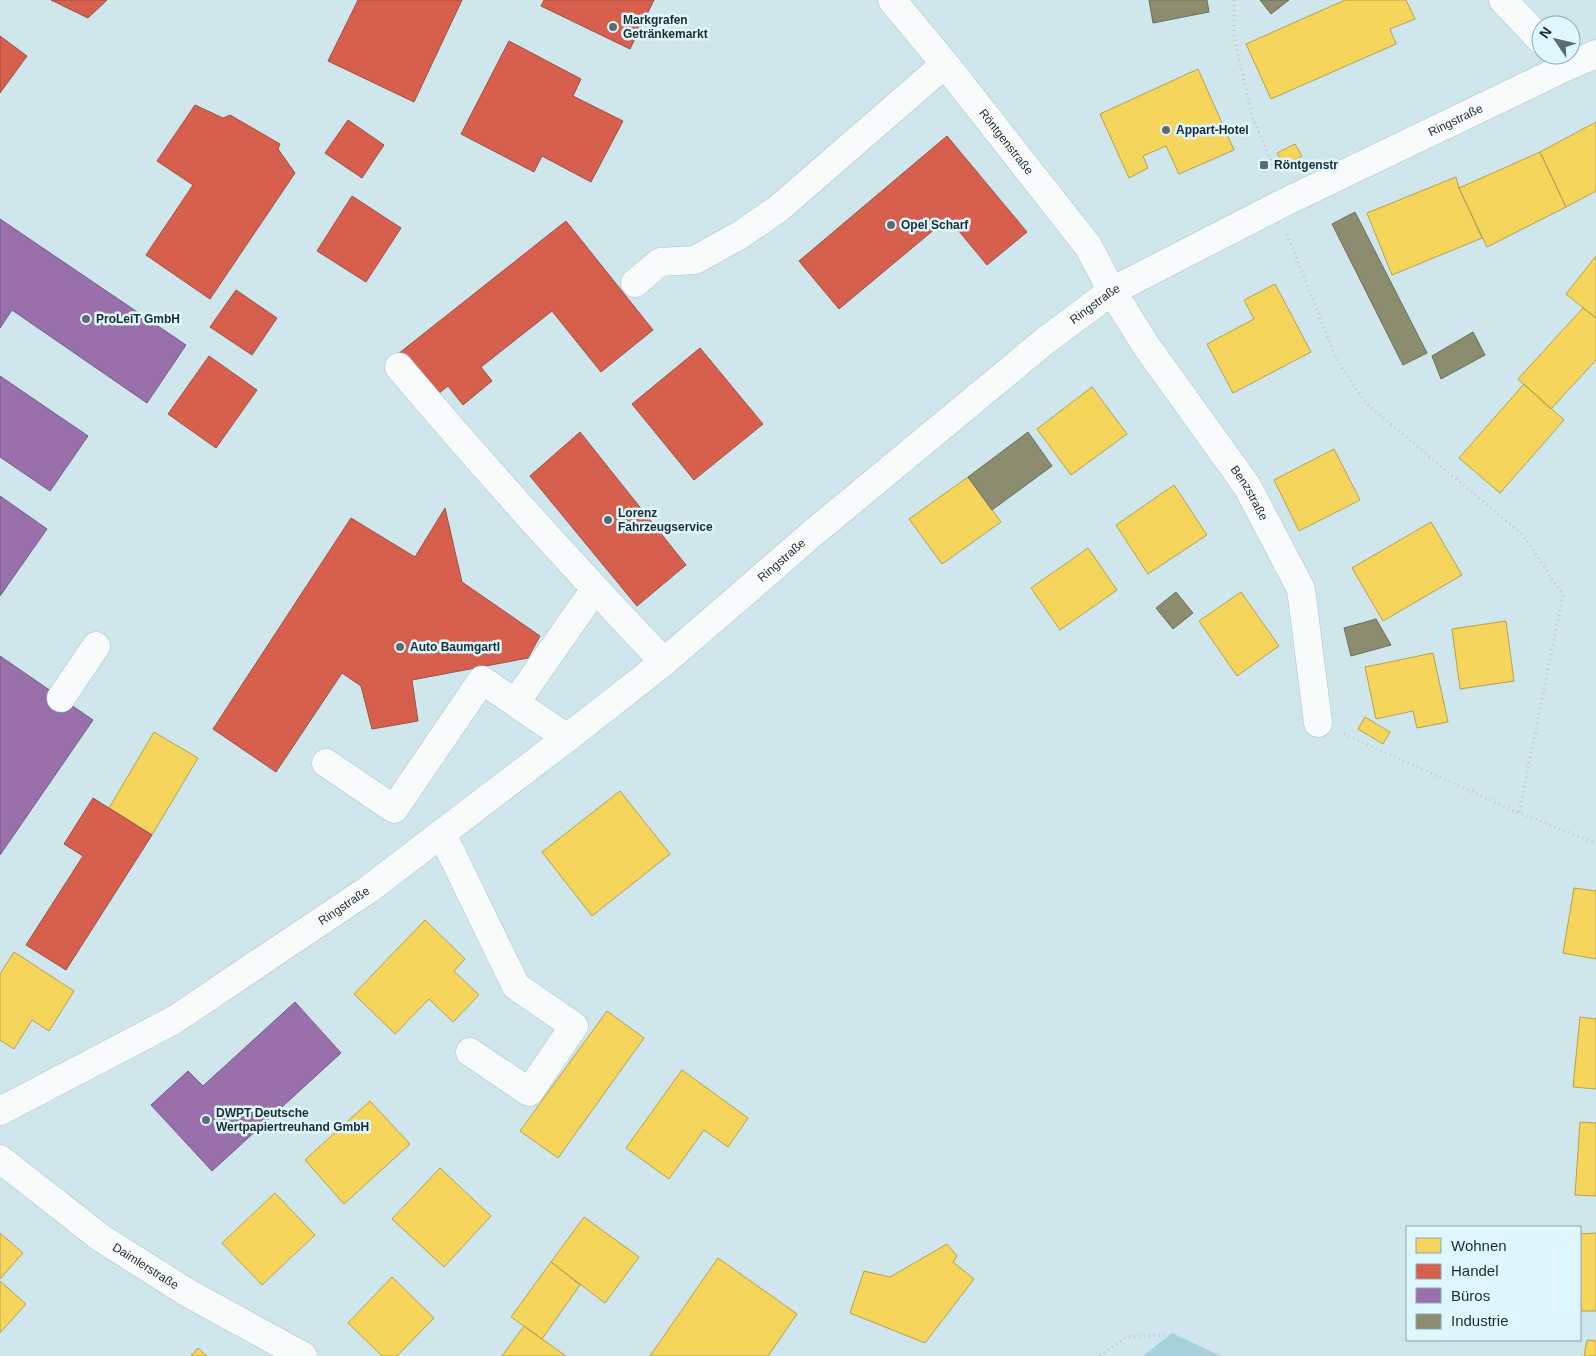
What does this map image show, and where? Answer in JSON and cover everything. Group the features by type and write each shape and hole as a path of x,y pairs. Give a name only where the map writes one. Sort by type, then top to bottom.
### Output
{"street":[{"name":"Röntgenstraße","path":"892,0 945,64 1088,246 1112,291"},
{"path":"1503,0 1531,29"},
{"name":"Ringstraße","path":"1581,57 1596,54"},
{"path":"635,284 660,262 695,260 740,235 778,209 945,64"},
{"name":"Ringstraße","path":"0,1111 174,1020 369,889 664,662 828,520 1045,342 1112,291 1552,65"},
{"name":"Benzstraße","path":"1112,291 1146,347 1247,486 1301,589 1318,723"},
{"path":"399,366 456,435 595,589 664,662"},
{"path":"516,702 595,589"},
{"path":"61,698 96,646"},
{"path":"326,763 394,809 482,680 567,738"},
{"path":"442,834 516,986 574,1026 529,1092 470,1052"},
{"name":"Daimlerstraße","path":"0,1159 101,1238 188,1293 303,1356"}],"path":[{"path":"1234,0 1234,37 1253,119 1276,172 1276,207 1336,361 1367,404 1523,535 1563,595 1519,814"},
{"path":"1318,723 1519,814 1596,843"},
{"path":"1100,1356 1126,1337 1164,1335 1210,1356"}],"shaded area":[{"path":"1172,1333 1221,1356 1143,1356"}],"building: Wohnen":[{"path":"1345,0 1406,0 1415,19 1390,29 1396,44 1271,99 1246,44"},
{"name":"Appart-Hotel","path":"1198,69 1234,150 1179,174 1166,146 1143,156 1148,168 1129,178 1100,114"},
{"path":"1596,122 1596,191 1566,207 1540,152"},
{"path":"1295,144 1302,156 1284,166 1277,153"},
{"path":"1540,152 1566,207 1487,247 1459,188"},
{"path":"1456,177 1459,188 1482,238 1392,275 1367,213"},
{"path":"1596,256 1596,318 1566,294"},
{"path":"1275,284 1311,352 1233,393 1207,344 1254,319 1244,300"},
{"path":"1583,308 1596,318 1596,360 1551,409 1518,379"},
{"path":"1524,384 1564,420 1500,493 1459,458"},
{"path":"1092,387 1127,434 1071,475 1037,429"},
{"path":"1334,449 1360,500 1299,531 1274,480"},
{"path":"968,477 1001,522 942,564 909,519"},
{"path":"1174,485 1207,535 1148,574 1116,525"},
{"path":"1431,522 1462,575 1383,621 1352,568"},
{"path":"1088,548 1117,590 1060,630 1031,588"},
{"path":"1241,592 1279,646 1237,676 1199,621"},
{"path":"1506,621 1514,681 1460,689 1452,629"},
{"path":"1433,653 1448,722 1417,728 1413,711 1376,719 1365,667"},
{"path":"1365,717 1390,732 1383,744 1358,729"},
{"path":"154,732 198,758 152,835 109,808"},
{"path":"620,791 670,854 592,916 542,852"},
{"path":"1574,888 1596,891 1596,959 1563,953"},
{"path":"425,920 465,959 454,971 479,995 453,1022 429,999 395,1034 354,994"},
{"path":"14,952 74,991 49,1031 32,1020 14,1049 0,1040 0,974"},
{"path":"607,1011 644,1038 558,1158 520,1131"},
{"path":"1580,1017 1596,1019 1596,1089 1573,1087"},
{"path":"682,1070 748,1118 728,1147 704,1130 669,1179 626,1148"},
{"path":"370,1101 410,1144 344,1204 305,1160"},
{"path":"1580,1122 1596,1123 1596,1196 1575,1195"},
{"path":"440,1168 491,1216 444,1267 392,1219"},
{"path":"275,1193 315,1235 262,1285 222,1243"},
{"path":"584,1217 639,1257 605,1303 551,1262"},
{"path":"0,1233 23,1253 0,1279"},
{"path":"1596,1233 1596,1311 1581,1311 1581,1234"},
{"path":"947,1244 957,1256 953,1262 974,1279 925,1343 850,1313 864,1271 890,1277"},
{"path":"718,1258 797,1314 768,1356 650,1356"},
{"path":"551,1262 580,1285 542,1339 511,1317"},
{"path":"392,1277 434,1318 397,1356 382,1356 348,1323"},
{"path":"0,1281 26,1304 0,1333"},
{"path":"524,1326 542,1339 566,1356 502,1356"},
{"path":"1587,1340 1596,1341 1596,1356 1584,1356"},
{"path":"198,1348 207,1356 191,1356"}],"building: Handel":[{"path":"51,0 107,0 88,18"},
{"path":"358,0 462,0 414,102 328,61"},
{"name":"Markgrafen Getränkemarkt","path":"544,0 654,0 630,49 541,6"},
{"path":"0,36 27,56 0,93"},
{"path":"509,41 581,79 573,96 623,121 591,182 542,156 534,172 461,134"},
{"path":"195,105 223,118 230,115 280,144 278,149 295,173 210,299 146,255 193,185 157,161"},
{"path":"348,120 384,145 362,178 325,153"},
{"name":"Opel Scharf","path":"947,136 1027,232 987,265 948,218 839,309 799,261"},
{"path":"352,196 401,228 366,282 317,251"},
{"path":"566,221 653,330 601,372 552,311 481,367 492,381 463,405 448,386 433,398 398,354"},
{"path":"236,290 277,318 252,355 210,327"},
{"path":"700,348 763,424 694,480 632,404"},
{"path":"209,356 257,390 216,448 168,414"},
{"name":"Lorenz Fahrzeugservice","path":"580,432 686,565 637,606 530,476"},
{"name":"Auto Baumgartl","path":"445,508 462,582 540,636 528,658 412,680 418,721 372,729 361,686 342,673 276,772 213,729 351,518 415,557"},
{"path":"93,798 152,835 66,970 26,945 83,856 64,844"}],"building: Büros":[{"name":"ProLeiT GmbH","path":"0,219 186,345 147,403 12,310 0,328"},
{"path":"0,376 88,436 50,491 0,457"},
{"path":"0,496 47,529 0,596"},
{"path":"0,656 93,720 0,855"},
{"path":"295,1002 341,1053 212,1171 151,1105 188,1071 203,1086"}],"building: Industrie":[{"path":"1149,0 1207,0 1209,12 1153,23"},
{"path":"1260,0 1289,0 1271,14"},
{"path":"1355,212 1427,353 1403,365 1332,224"},
{"path":"1473,332 1485,355 1441,379 1432,356"},
{"path":"1028,432 1052,466 992,510 968,477"},
{"path":"1176,592 1193,613 1173,629 1156,608"},
{"path":"1376,619 1391,645 1351,656 1344,628"}],"place":[{"name":"Markgrafen Getränkemarkt","path":"613,27"},
{"name":"Appart-Hotel","path":"1166,130"},
{"name":"Röntgenstr","path":"1264,165"},
{"name":"Opel Scharf","path":"891,225"},
{"name":"ProLeiT GmbH","path":"86,319"},
{"name":"Lorenz Fahrzeugservice","path":"608,520"},
{"name":"Auto Baumgartl","path":"400,647"},
{"name":"DWPT Deutsche Wertpapiertreuhand GmbH","path":"206,1120"}]}
